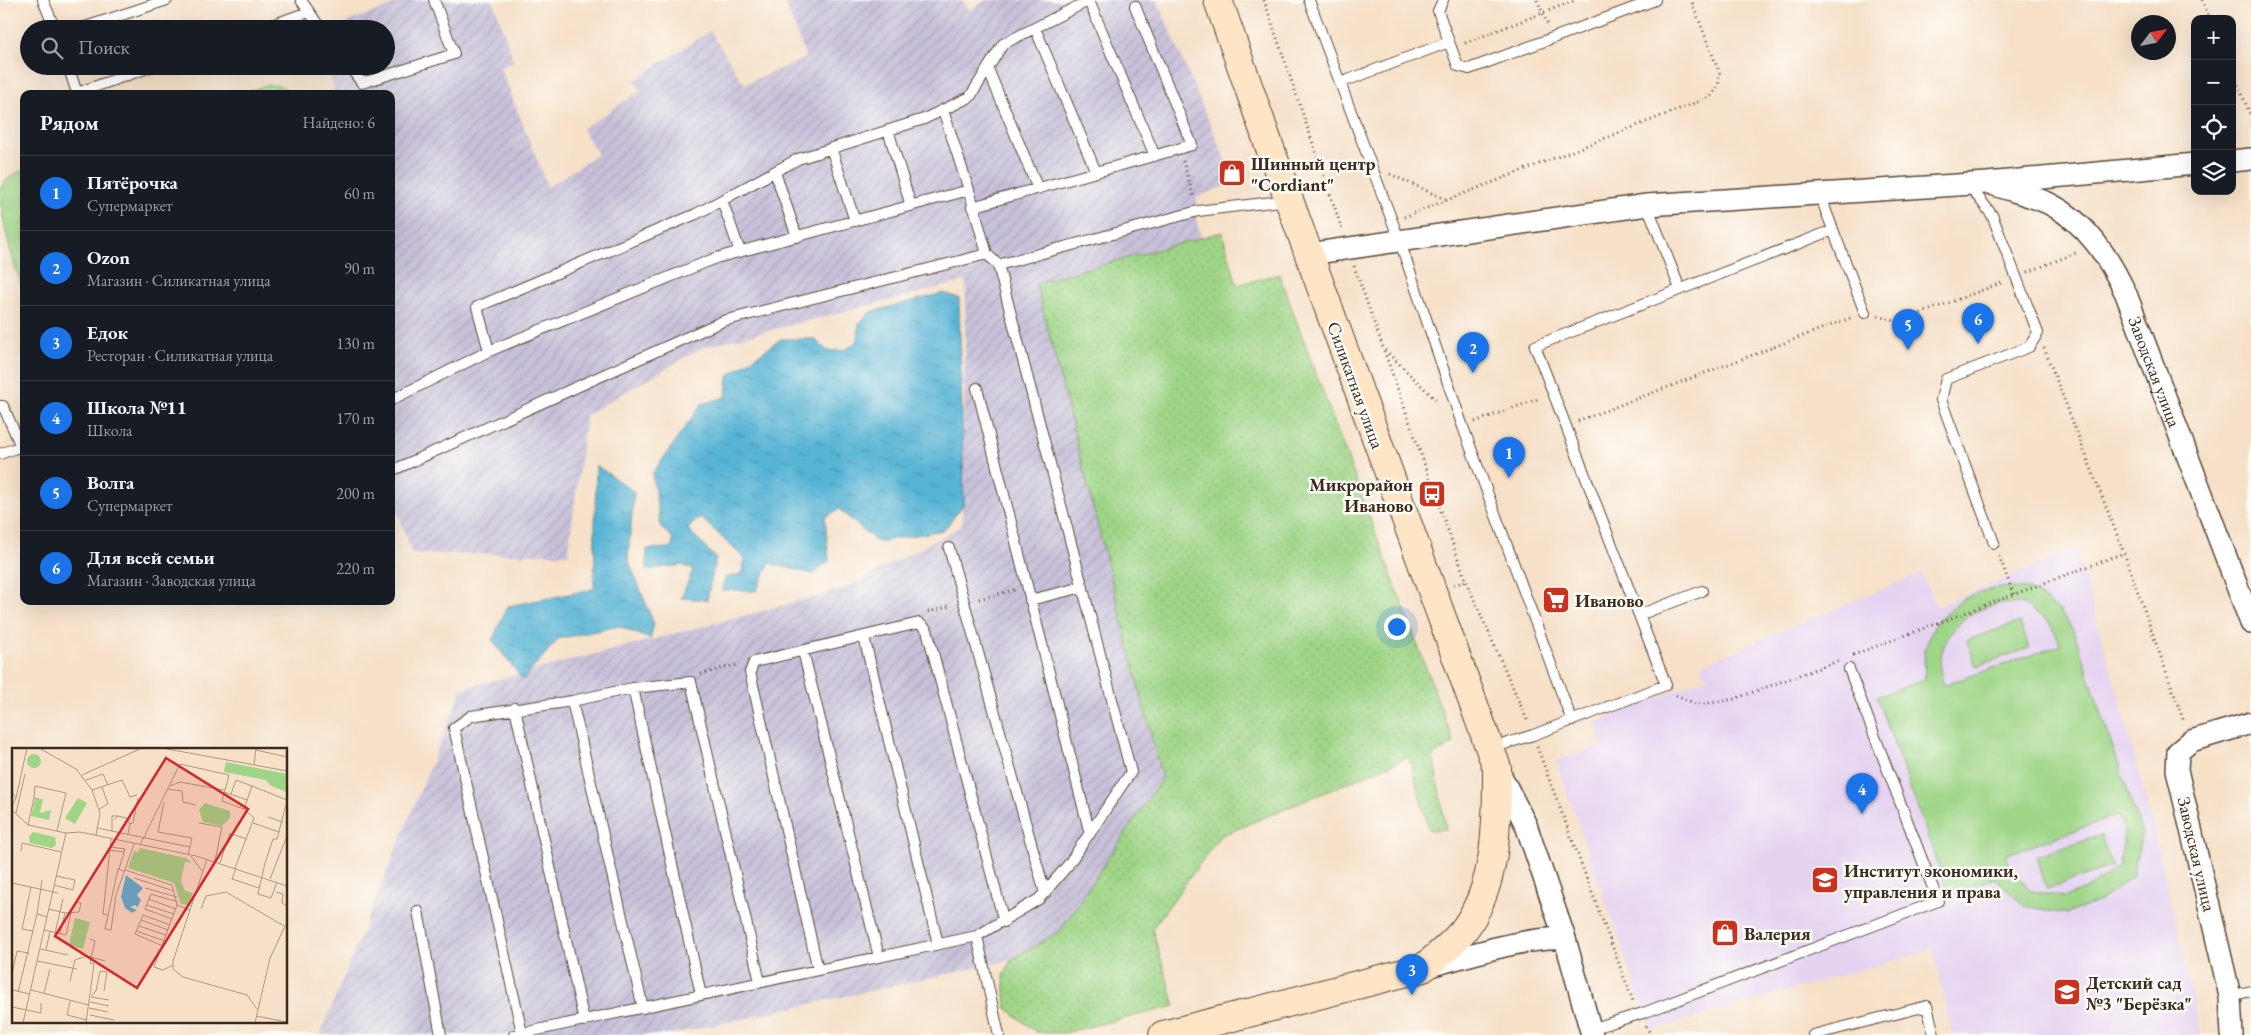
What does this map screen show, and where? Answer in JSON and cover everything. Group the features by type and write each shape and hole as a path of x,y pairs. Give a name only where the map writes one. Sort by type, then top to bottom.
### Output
{"street":[{"name":"Силикатная улица","path":"1218,0 1289,200 1494,758"},
{"path":"2236,161 2251,159"},
{"path":"1309,254 1647,204 1819,192 1978,184 2191,164"},
{"name":"Заводская улица","path":"1978,184 2050,204 2078,223 2113,266 2126,294 2251,623"},
{"path":"2191,741 2251,723"},
{"name":"Заводская улица","path":"2191,741 2178,752 2177,770 2230,996 2232,1035"},
{"path":"1494,758 1526,824 1565,939 1591,1032"},
{"path":"1424,968 1446,950 1464,930 1479,903 1491,868 1498,820 1494,758"},
{"path":"1163,1035 1533,940 1565,939"}],"lane":[{"path":"43,0 51,20"},
{"path":"106,20 167,0"},
{"path":"301,0 314,20"},
{"path":"395,73 454,54 434,0"},
{"path":"489,351 477,307 696,214 798,159 924,119 970,97 1003,44 1090,0 1155,156"},
{"path":"1309,0 1400,242 1463,427 1572,721"},
{"path":"1443,0 1438,11 1450,46 1458,66 1468,69 1655,0"},
{"path":"972,207 1192,145 1135,6"},
{"path":"286,20 308,12"},
{"path":"1035,28 1096,172"},
{"path":"1340,83 1450,46"},
{"path":"988,69 1038,188"},
{"path":"71,75 76,90"},
{"path":"85,90 128,75"},
{"path":"356,75 362,83 387,75"},
{"path":"760,982 691,682 633,688 572,701 471,716 454,728 518,1034 977,936 1039,900 1068,865 1132,772 998,265 987,254 944,110"},
{"path":"888,130 911,206"},
{"path":"831,148 855,221"},
{"path":"775,172 797,236"},
{"path":"1978,184 2038,333 2029,347 1946,379 1941,400 1994,543"},
{"path":"395,398 489,351 716,258 969,190"},
{"path":"1819,192 1865,313"},
{"path":"722,200 740,252"},
{"path":"998,265 1198,211 1289,200"},
{"path":"1647,204 1680,289"},
{"path":"1494,758 1533,735 1666,685 1535,346 1833,230"},
{"path":"395,469 724,321 987,254"},
{"path":"977,388 1090,834"},
{"path":"0,406 3,406 20,442"},
{"path":"0,454 20,449"},
{"path":"950,548 1045,893"},
{"path":"1030,600 1083,587"},
{"path":"1639,615 1702,591"},
{"path":"818,970 750,672 754,662 920,623 927,630 1004,922"},
{"path":"864,636 938,944"},
{"path":"803,651 879,957"},
{"path":"1591,1032 1938,901 1850,669"},
{"path":"633,688 701,995"},
{"path":"572,701 643,1008"},
{"path":"515,708 584,1020"},
{"path":"418,912 442,1035"},
{"path":"977,936 999,1035"},
{"path":"2230,996 2251,991"},
{"path":"1813,1035 1927,1006 1934,1035"}],"path":[{"path":"1264,0 1348,248 1466,581 1533,735 1638,1015 1651,1035"},
{"path":"1537,0 1554,38"},
{"path":"1450,46 1576,0"},
{"path":"1392,221 1710,97 1718,87 1720,74 1691,0"},
{"path":"2202,0 2208,15"},
{"path":"2236,80 2251,116"},
{"path":"1179,149 1198,211"},
{"path":"1371,165 1447,200"},
{"path":"1566,426 1865,313 1898,322 2097,244"},
{"path":"2038,333 2124,553 2191,741"},
{"path":"1994,543 2014,595"},
{"path":"1666,685 1670,693 1698,705 1734,699 2124,553"},
{"path":"691,682 703,673 732,665 754,662"}],"shaded area":[{"path":"406,0 493,0 514,62 500,67 548,187 598,154 582,129 641,91 635,80 710,31 744,84 806,58 785,2 788,0 957,0 959,2 963,1 970,10 987,0 1157,0 1235,182 1197,197 1197,223 1201,237 1036,283 1162,778 1060,931 1011,960 668,1035 320,1035 462,689 842,590 962,526 966,281 703,347 586,415 568,554 412,554 395,503 395,90 334,90 330,75 395,75 395,20 353,20"},
{"path":"2076,549 2120,701 2163,866 2201,1035 1952,1035 1933,949 1651,1030 1556,761 1602,745 1595,722 1707,678 1702,665 1921,573 1937,607"}],"green space":[{"path":"263,86 280,86 288,90 252,90"},
{"path":"20,172 20,280 2,214 0,190 10,177"},
{"path":"1222,232 1237,285 1279,274 1454,743 1433,755 1446,829 1429,830 1409,757 1220,836 1152,929 1175,1006 1064,1033 1036,1032 1006,1008 1004,976 1011,960 1060,931 1162,778 1036,283"},
{"path":"1998,587 2030,589 2060,611 2074,632 2142,834 2132,877 2100,901 2067,914 2024,906 1995,878 1949,895 1877,697 1925,679 1924,650 1936,622 1963,599","holes":["2000,603 2025,605 2049,622 2061,645 1944,685 1941,675 1941,654 1949,636 1962,620 1971,614","2119,815 2125,835 2118,867 2092,886 2065,897 2031,891 2010,869 2005,855"]},
{"path":"2020,622 2029,648 1976,666 1967,640"},
{"path":"2101,835 2112,866 2047,889 2036,857"}],"water":[{"path":"943,293 959,298 964,504 944,530 877,542 839,509 825,517 829,561 813,574 770,563 756,591 721,590 725,578 741,574 745,559 700,517 688,529 716,558 707,600 681,598 693,570 682,565 647,570 647,549 672,548 673,538 661,528 652,474 702,404 726,397 728,376 781,339 814,339 828,351 846,350 858,340 859,323 871,312"},
{"path":"596,465 634,492 628,559 654,624 650,639 619,626 558,639 523,680 492,640 508,606 594,589"}],"place":[{"name":"Шинный центр \"Cordiant\"","path":"1232,173"},
{"name":"Для всей семьи","path":"1978,344"},
{"name":"Волга","path":"1908,350"},
{"name":"Ozon","path":"1473,373"},
{"name":"Пятёрочка","path":"1509,478"},
{"name":"Микрорайон Иваново","path":"1432,494"},
{"name":"Иваново","path":"1556,600"},
{"name":"Школа №11","path":"1862,814"},
{"name":"Институт экономики, управления и права","path":"1825,880"},
{"name":"Валерия","path":"1725,933"},
{"name":"Детский сад №3 \"Берёзка\"","path":"2067,992"},
{"name":"Едок","path":"1412,995"}]}
